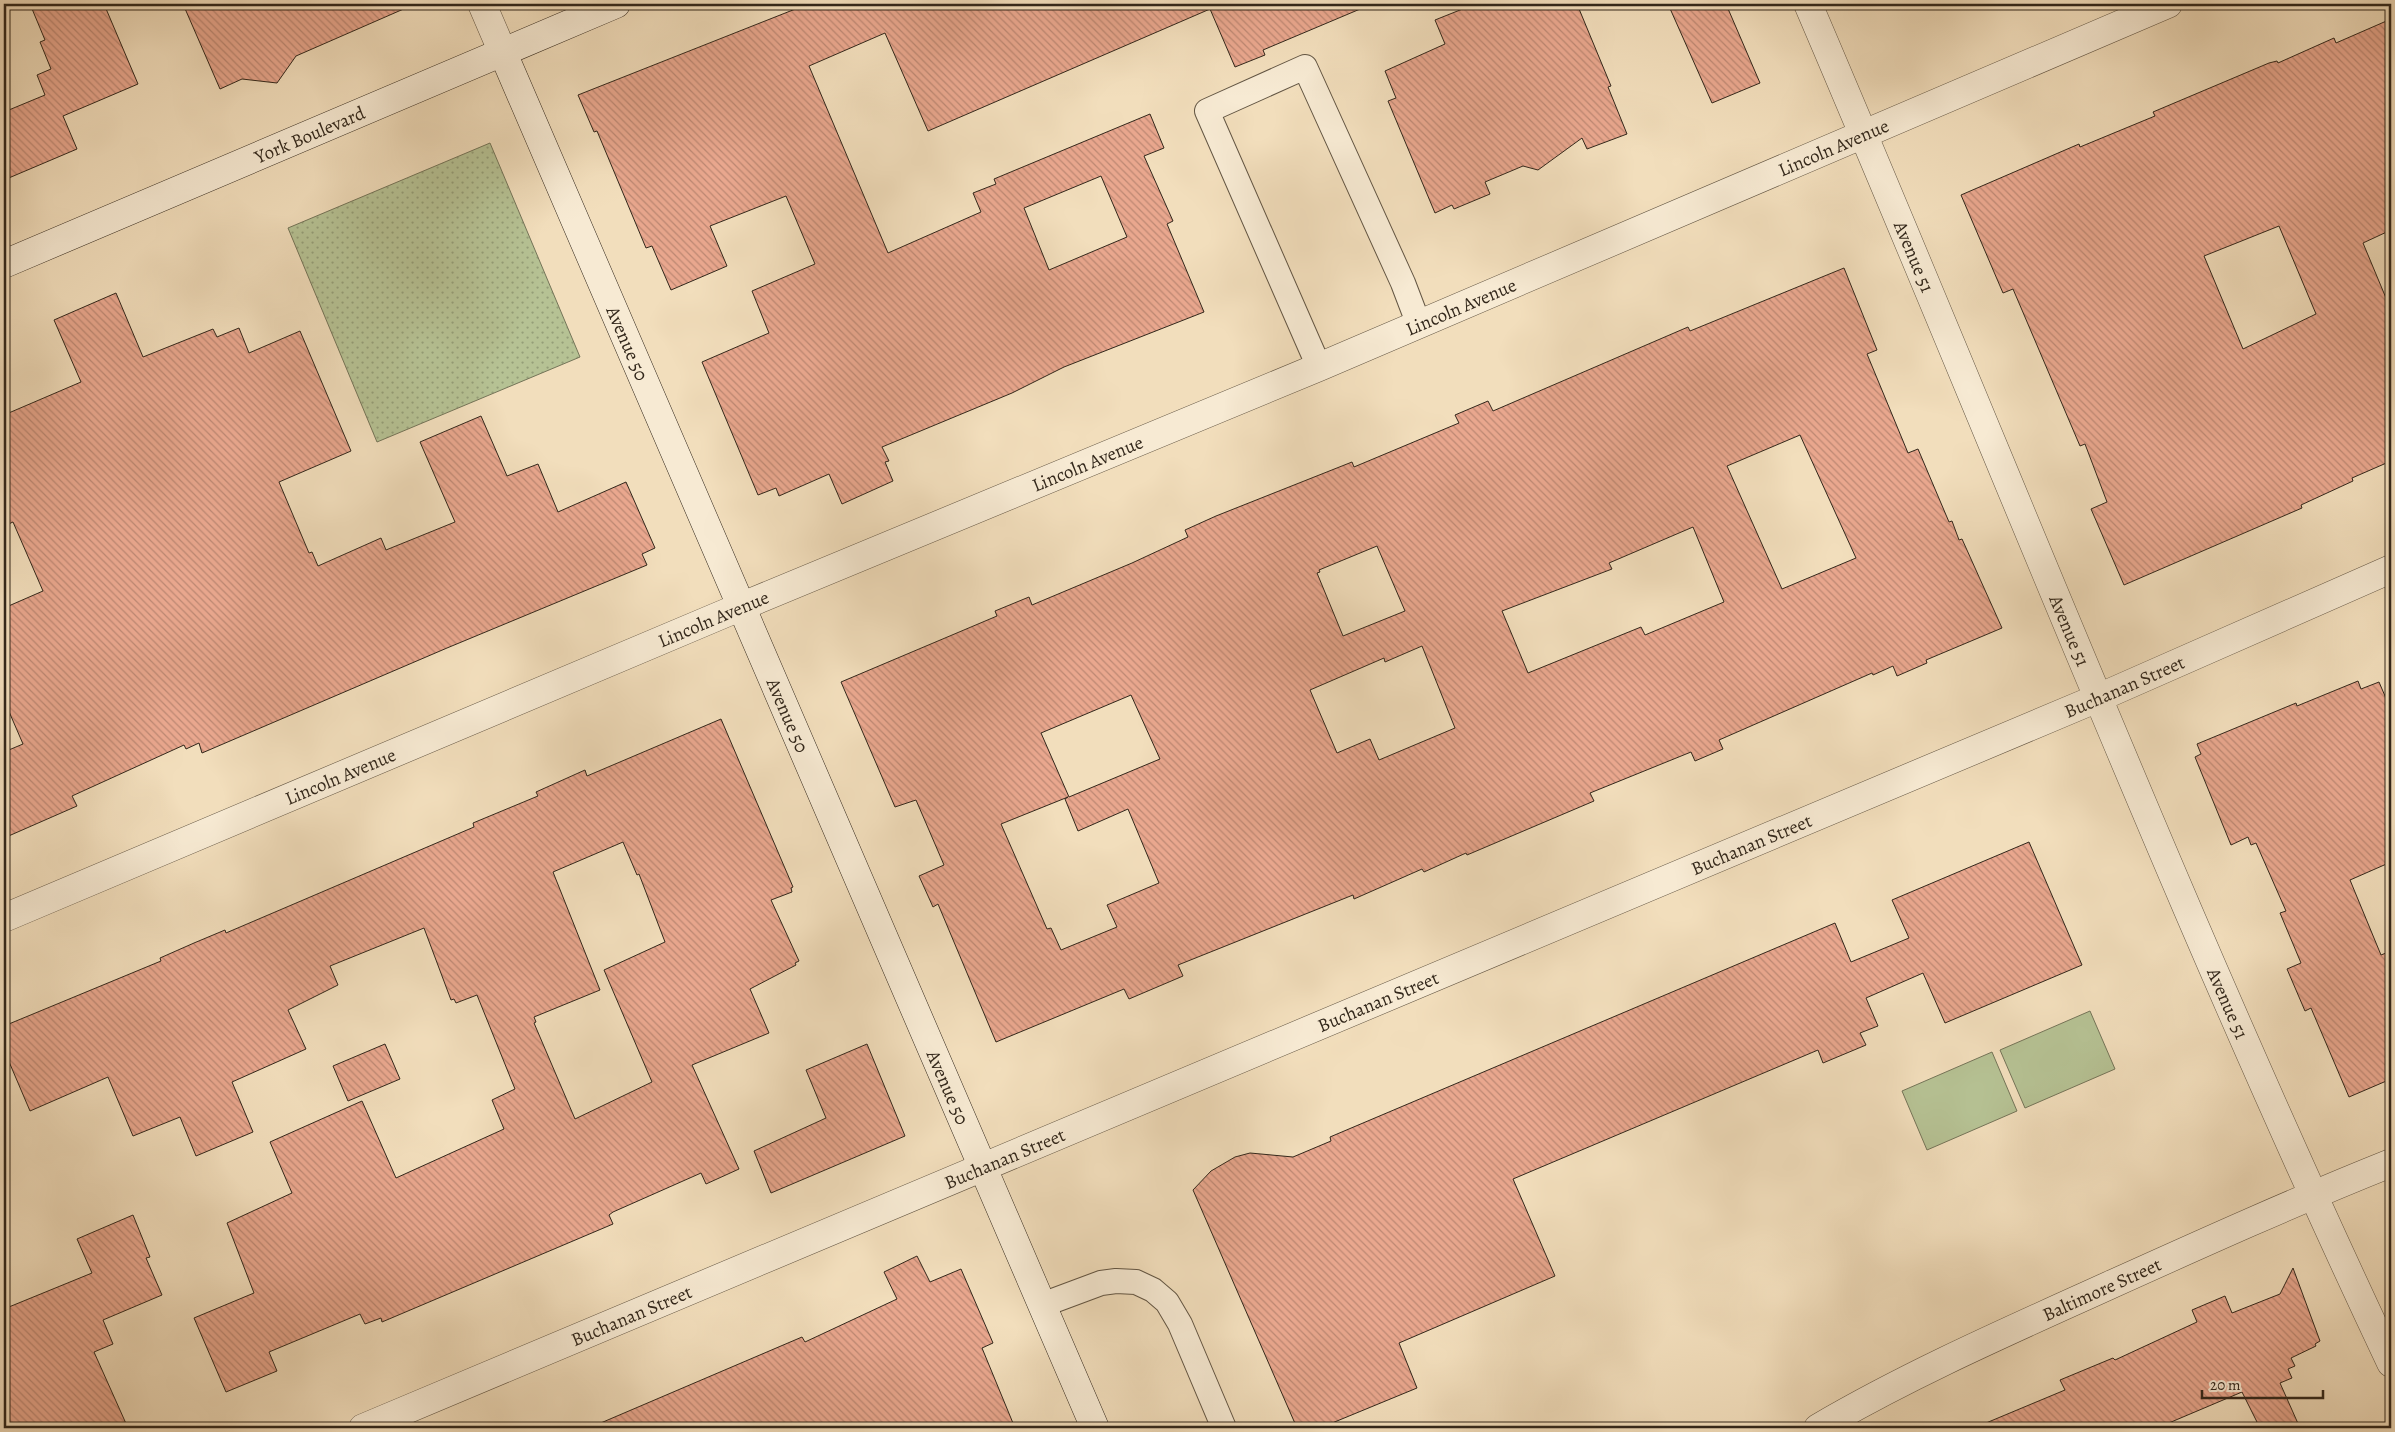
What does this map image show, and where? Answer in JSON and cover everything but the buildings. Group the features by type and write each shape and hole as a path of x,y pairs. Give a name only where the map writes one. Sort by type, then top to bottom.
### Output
{"street":[{"name":"Avenue 50","path":"482,4 740,608 1095,1428"},
{"name":"York Boulevard","path":"4,264 616,4"},
{"name":"Avenue 51","path":"1808,4 1864,134 2098,698 2312,1195 2391,1363"},
{"name":"Lincoln Avenue","path":"4,918 1319,367 2168,4"},
{"name":"Buchanan Street","path":"363,1428 2098,698 2391,569"},
{"name":"Baltimore Street","path":"1818,1428 1873,1396 1973,1347 2312,1195 2391,1164"}],"lane":[{"path":"1319,367 1208,110 1305,67 1419,324"},
{"path":"1042,1305 1101,1283 1116,1281 1136,1282 1153,1290 1167,1302 1180,1324 1224,1428"}],"green space":[{"path":"490,143 580,357 377,442 288,228"},
{"path":"2090,1011 2115,1069 2025,1108 2000,1050"},
{"path":"1992,1052 2017,1111 1927,1150 1902,1091"}]}
